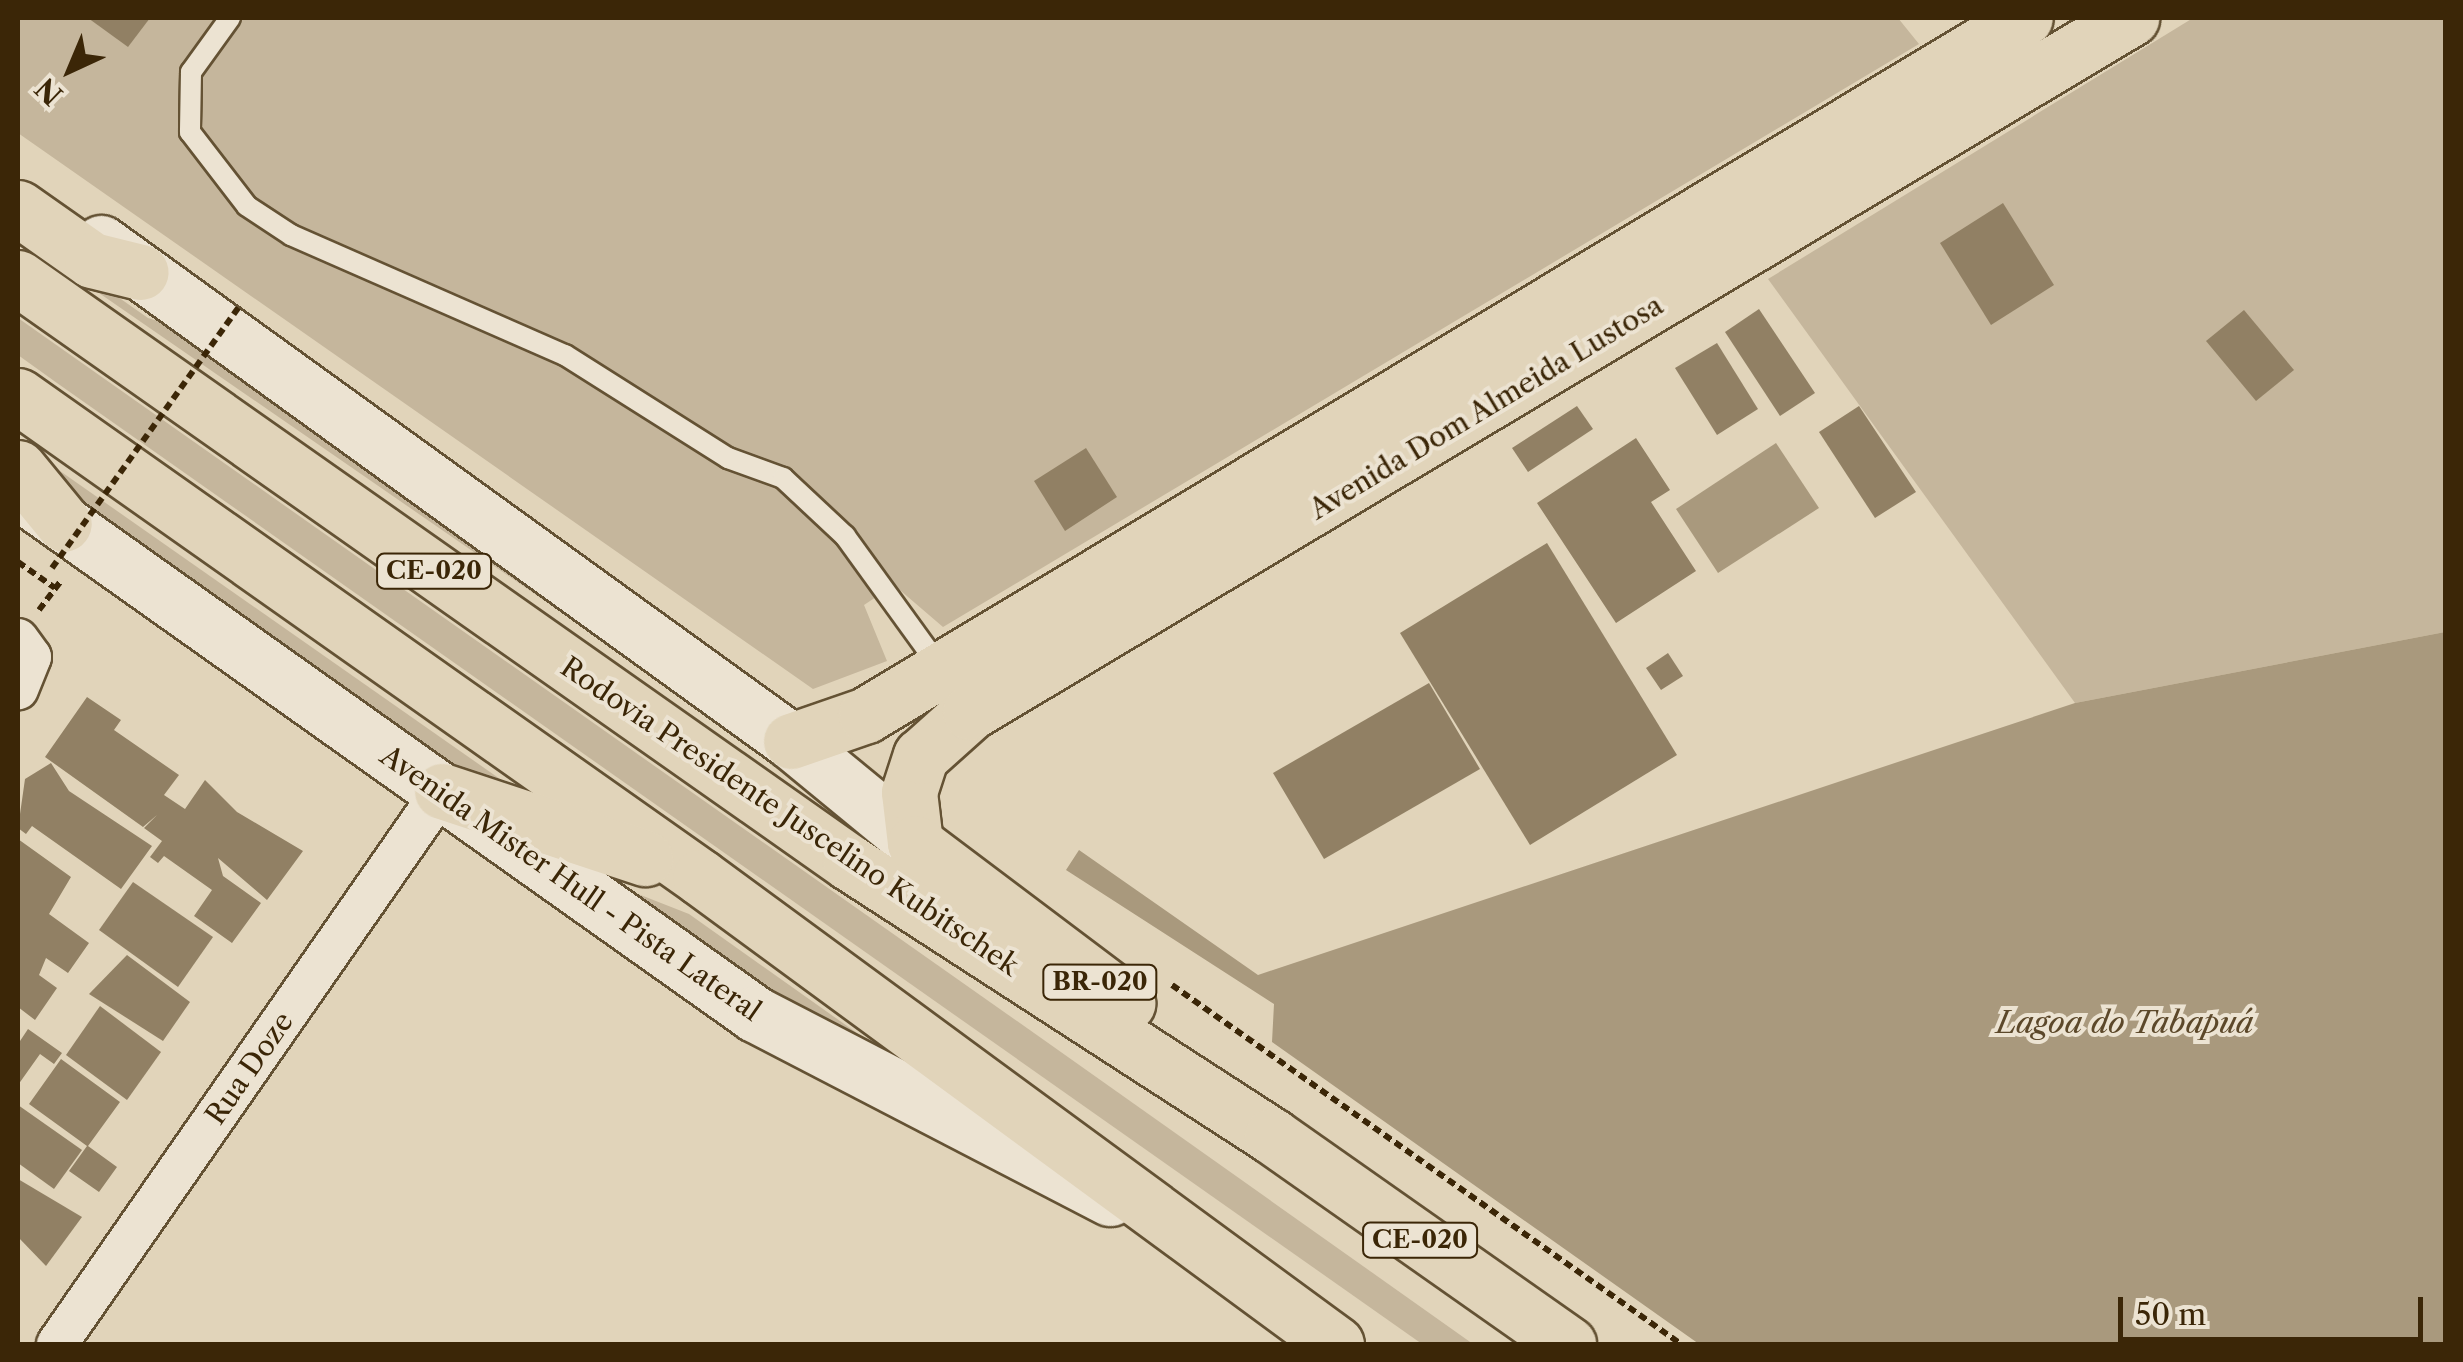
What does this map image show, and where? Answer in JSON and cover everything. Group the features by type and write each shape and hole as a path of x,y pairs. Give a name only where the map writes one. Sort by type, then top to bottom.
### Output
{"main road":[{"name":"Avenida Dom Almeida Lustosa","path":"1506,365 2024,18"},
{"name":"Avenida Dom Almeida Lustosa","path":"790,741 956,691 1506,365 2131,18"},
{"name":"BR-020","path":"18,182 790,741 915,843 1200,1057 1272,1136"},
{"path":"18,208 92,260 140,272"},
{"name":"Rodovia Presidente Juscelino Kubitschek","path":"18,278 850,864 1272,1136 1568,1344"},
{"path":"18,396 700,877 1158,1222 1336,1344"},
{"path":"18,468 58,546"},
{"name":"Avenida Mister Hull - Pista Lateral","path":"18,490 58,546 442,791 755,1014 1158,1222"},
{"name":"Avenida Dom Almeida Lustosa","path":"915,843 909,792 922,756 956,691"},
{"path":"442,791 700,877"}],"street":[{"name":"Rua Doze","path":"57,1344 442,791"}],"lane":[{"path":"230,18 192,72 190,132 248,206 292,236 565,355 728,458 784,478 845,536 956,691"}],"path":[{"path":"58,546 238,308"},
{"path":"18,562 55,588"},
{"path":"1272,1054 1682,1344"}],"shaded area":[{"path":"18,18 1898,18 1919,44 943,627 894,585 864,605 887,661 813,689 18,133"},
{"path":"2193,18 2445,18 2445,632 2075,703 1768,279"},
{"path":"18,227 148,318 184,329 730,729 18,237"},
{"path":"18,318 1473,1344 1422,1344 57,383 18,355"},
{"path":"20,443 520,793 469,783 64,498"},
{"path":"610,883 689,914 912,1072 839,1046"}],"water":[{"path":"1776,443 1819,508 1718,573 1676,509"},
{"name":"Lagoa do Tabapuá","path":"2445,632 2445,1344 1699,1344 1272,1042 1274,1004 1066,870 1079,850 1258,975 2075,703"}],"building":[{"path":"88,18 150,18 128,47"},
{"path":"2003,203 2054,285 1991,325 1940,243"},
{"path":"1759,309 1815,393 1780,416 1725,332"},
{"path":"2244,310 2294,370 2256,401 2206,341"},
{"path":"1717,343 1758,409 1717,435 1675,368"},
{"path":"1577,406 1593,429 1528,472 1512,448"},
{"path":"1859,406 1916,492 1875,518 1819,432"},
{"path":"1636,438 1670,490 1651,502 1696,571 1616,623 1537,503"},
{"path":"1086,448 1117,497 1065,531 1034,481"},
{"path":"1547,543 1677,755 1530,845 1400,633"},
{"path":"1668,653 1683,676 1661,690 1646,668"},
{"path":"1429,683 1480,769 1324,859 1273,773"},
{"path":"87,697 121,720 114,730 179,775 164,795 185,809 205,780 237,812 303,851 267,900 218,858 223,876 261,903 232,943 194,916 212,890 164,856 158,863 150,857 162,841 144,828 157,815 143,827 45,757"},
{"path":"51,763 69,791 152,846 121,889 32,826 26,834 18,828 25,779"},
{"path":"18,839 71,877 49,914 89,943 68,973 46,958 39,975 57,988 35,1020 18,1007"},
{"path":"133,882 213,937 178,987 99,930"},
{"path":"127,955 190,1002 163,1041 89,994"},
{"path":"100,1006 161,1052 127,1100 66,1055"},
{"path":"28,1029 62,1053 54,1064 40,1054 18,1085 18,1044"},
{"path":"61,1059 120,1102 88,1146 117,1167 99,1192 69,1171 87,1146 29,1104"},
{"path":"18,1105 82,1150 54,1189 18,1163"},
{"path":"18,1179 82,1217 46,1266 18,1237"}]}
